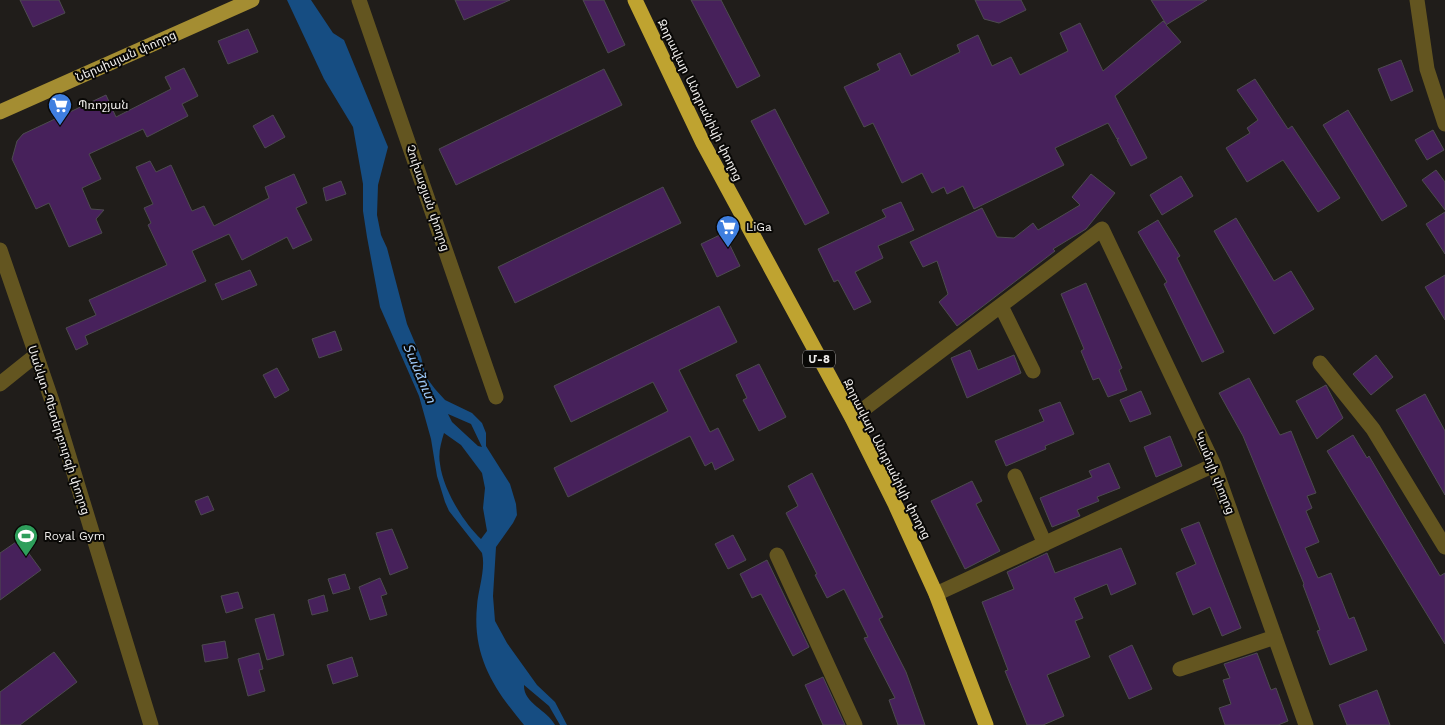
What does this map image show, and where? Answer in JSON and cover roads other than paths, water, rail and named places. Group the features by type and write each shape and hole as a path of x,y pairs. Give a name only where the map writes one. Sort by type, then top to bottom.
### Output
{"highway":[{"name":"Զորավար Անդրանիկի փողոց","path":"635,0 703,143 852,418 895,504 936,594 986,725"}],"main road":[{"name":"Ներսիսյան փողոց","path":"0,112 252,0"}],"street":[{"name":"Չուխաջյան փողոց","path":"359,0 496,397"},
{"path":"1417,0 1427,69 1445,124"},
{"name":"Կամոյի փողոց","path":"1001,306 1102,229 1214,465 1306,725"},
{"name":"Սանկտ-Պետերբուրգի փողոց","path":"0,250 52,401 151,725"},
{"path":"852,418 1001,306 1033,371"},
{"path":"0,384 36,356"},
{"path":"1320,363 1373,429 1445,547"},
{"path":"936,594 1214,465"},
{"path":"1015,476 1044,544"},
{"path":"777,555 855,725"},
{"path":"1180,669 1275,637"}],"water":[{"name":"Տանձուտ","path":"287,0 311,0 333,33 344,40 388,147 378,185 377,215 407,324 421,357 426,377 445,400 472,413 482,423 486,433 486,446 510,484 516,504 517,515 496,547 493,596 495,621 507,643 537,685 555,702 567,725 560,725 549,706 524,685 527,697 555,725 524,725 503,698 487,671 478,641 476,624 483,566 482,553 449,511 445,502 437,476 431,439 419,396 380,307 363,211 363,184 353,127 324,79","holes":["448,414 471,424 482,447 478,446 452,422","444,433 461,445 482,473 485,488 483,508 487,531 481,539 467,524 445,484 439,456"]}],"place":[{"name":"Պռոշյան","path":"60,126"},
{"name":"LiGa","path":"728,248"},
{"name":"Royal Gym","path":"26,557"}]}
